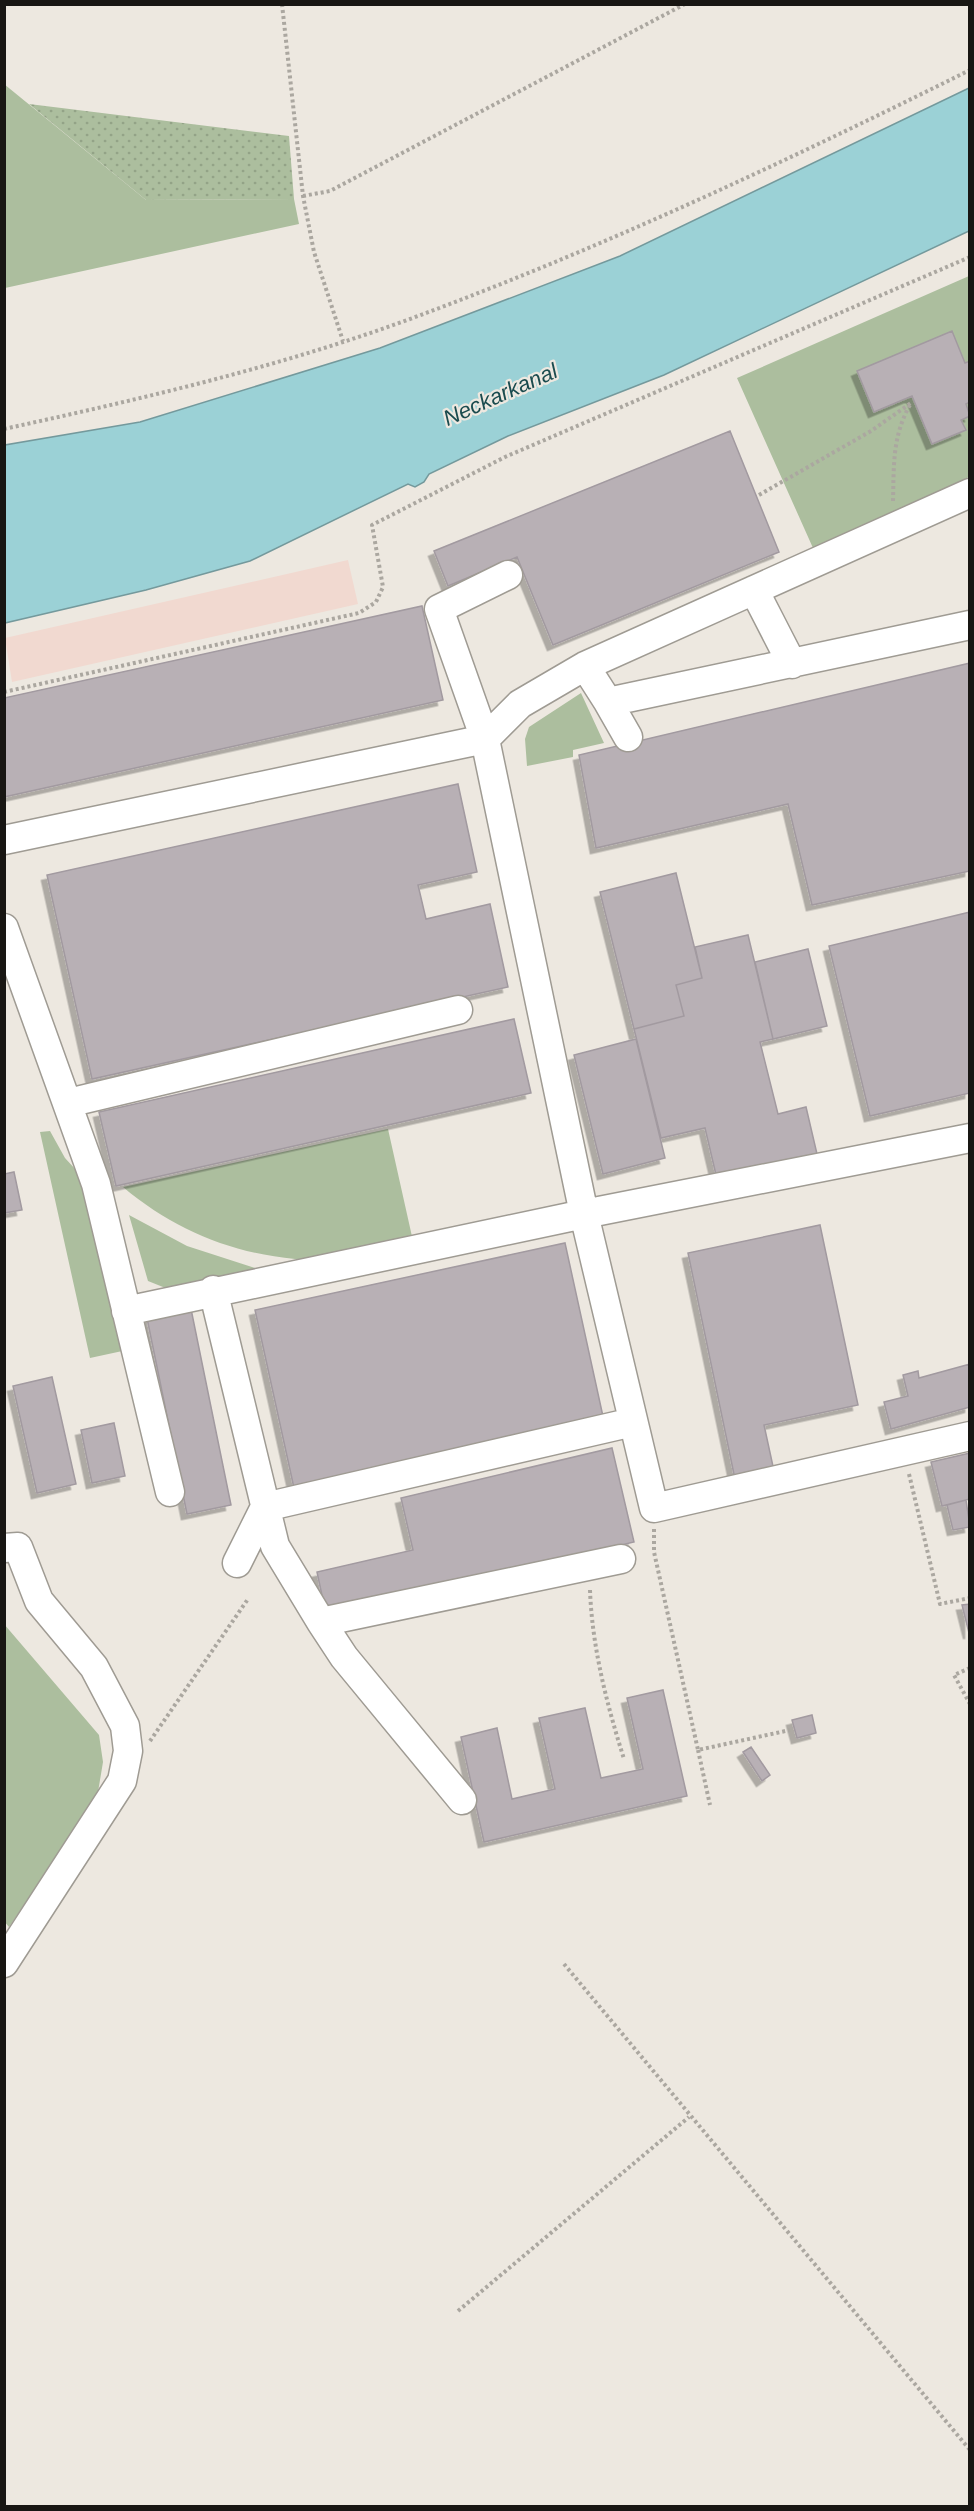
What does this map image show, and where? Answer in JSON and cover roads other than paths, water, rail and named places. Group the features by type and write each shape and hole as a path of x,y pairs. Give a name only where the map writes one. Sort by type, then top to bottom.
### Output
{"lane":[{"path":"4,840 485,739 520,704 585,666 893,527 968,497"},
{"path":"508,575 439,609 485,739 584,1214 654,1508 969,1436"},
{"path":"754,590 792,664"},
{"path":"608,702 969,625"},
{"path":"585,666 628,737"},
{"path":"4,928 96,1184 170,1492"},
{"path":"68,1103 458,1010"},
{"path":"126,1311 213,1290 969,1138"},
{"path":"213,1290 275,1546 344,1657 462,1800"},
{"path":"237,1563 266,1507 633,1422"},
{"path":"4,1548 18,1547 39,1601 94,1667 124,1726 128,1751 122,1781 4,1964"},
{"path":"321,1623 621,1559"}],"water":[{"name":"Neckarkanal","path":"969,88 969,231 664,375 508,436 429,474 424,482 415,487 408,484 250,561 146,590 5,623 5,445 140,422 380,348 620,256"}]}
